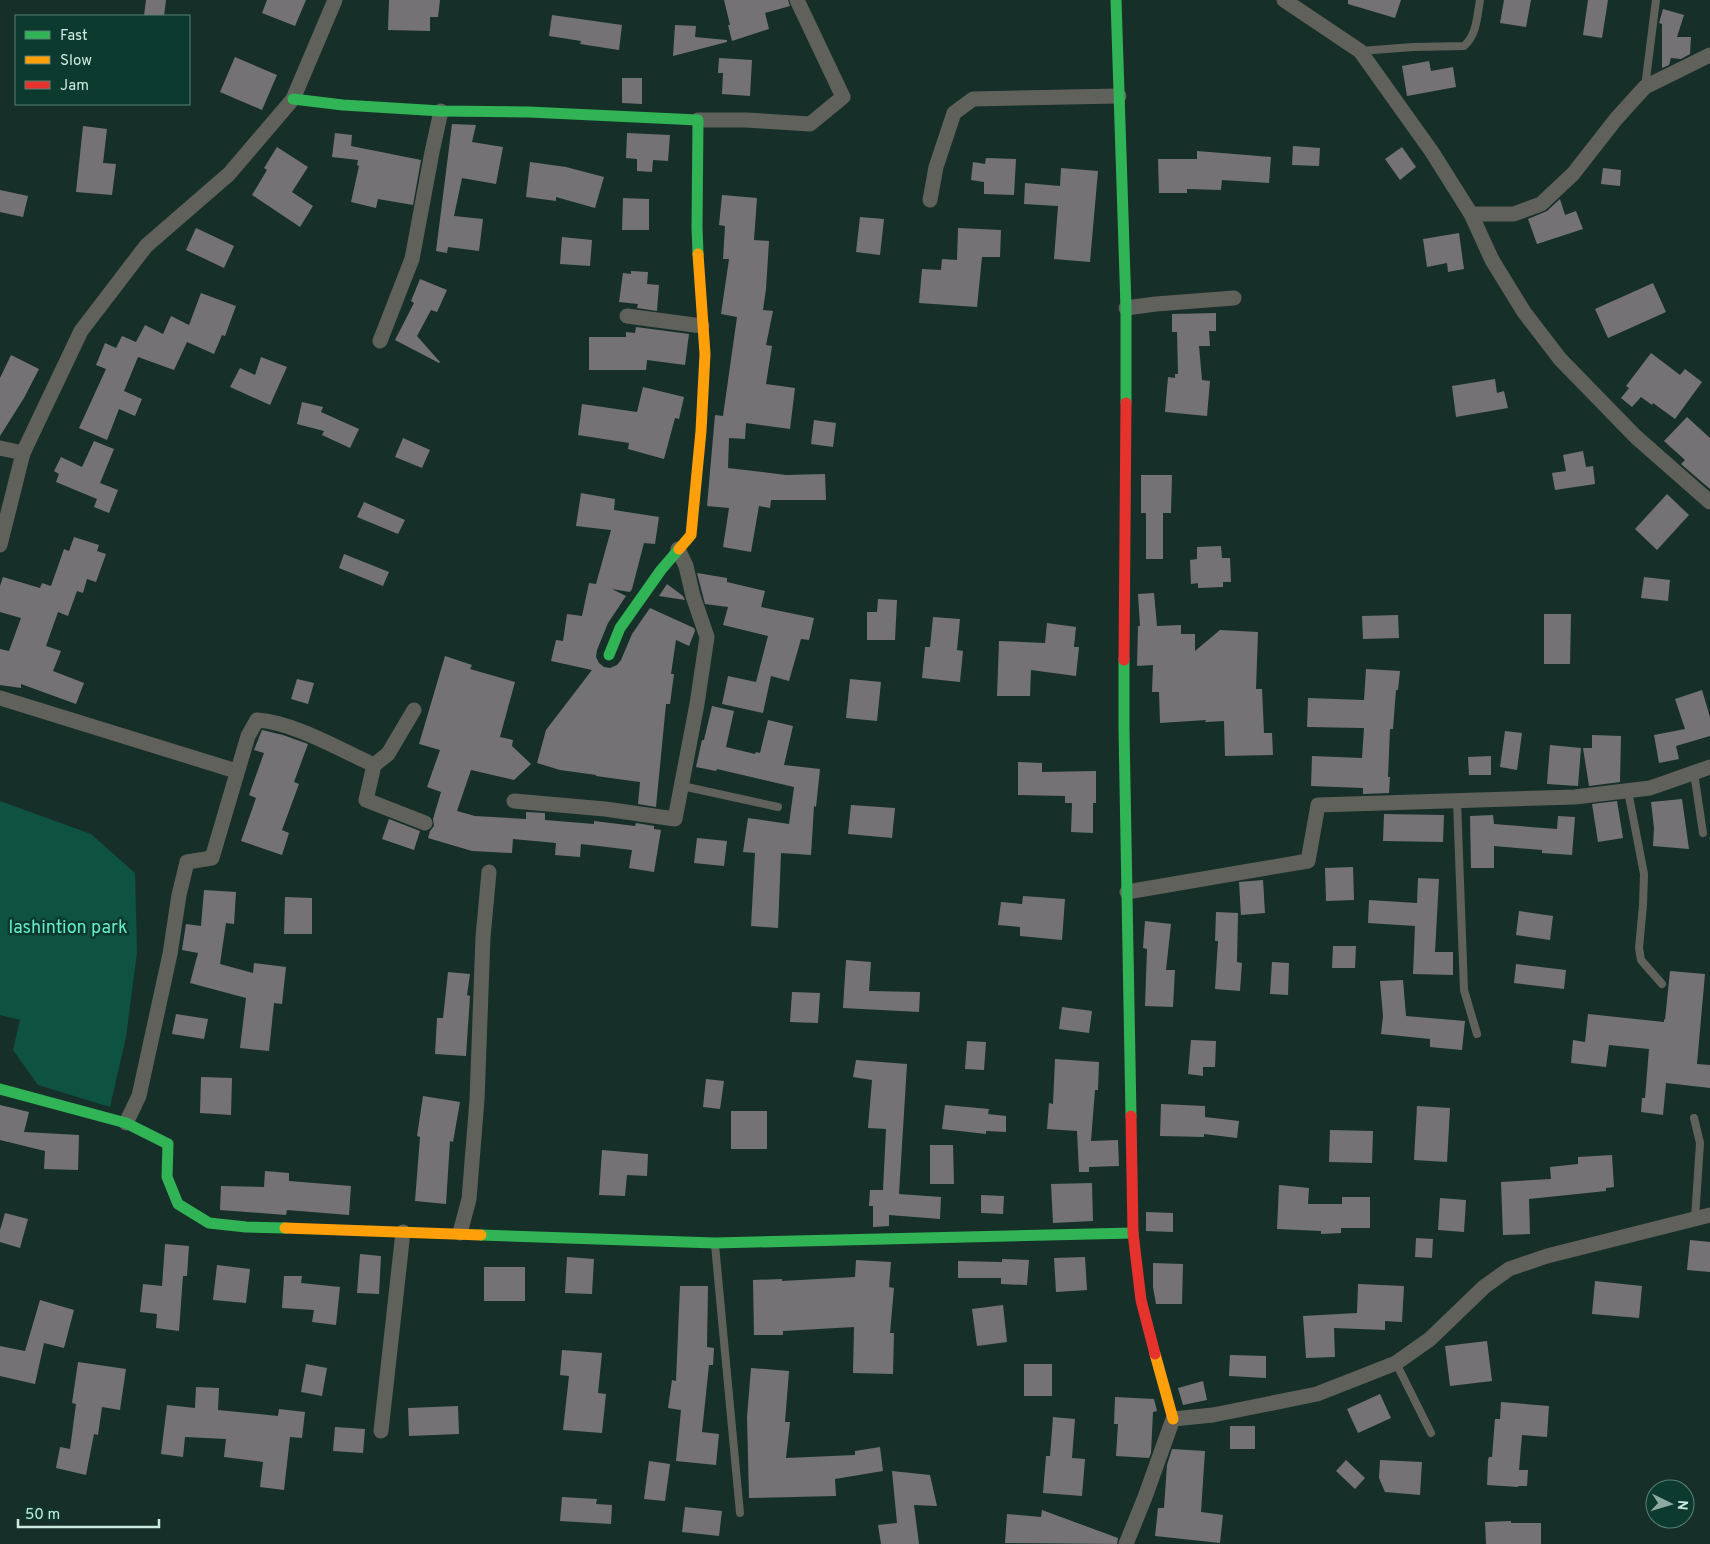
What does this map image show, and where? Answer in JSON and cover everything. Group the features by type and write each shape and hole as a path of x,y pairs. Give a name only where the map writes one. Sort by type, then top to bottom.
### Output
{"street":[{"path":"0,546 23,453 81,331 146,246 229,174 293,99 335,0"},
{"path":"293,99 343,105 441,111 529,112 810,124 843,97 797,0"},
{"path":"1116,0 1126,308 1124,729 1133,1233 1141,1300 1173,1419 1126,1544"},
{"path":"1284,0 1360,51 1432,152 1471,214 1492,260 1524,312 1560,359 1636,437 1710,502"},
{"path":"1471,214 1514,214 1541,204 1573,174 1616,119 1645,87 1710,55"},
{"path":"930,200 936,167 954,112 973,99 1119,96"},
{"path":"380,341 412,259 441,111"},
{"path":"609,656 620,628 660,570 690,535 701,431 705,354 697,228 698,120"},
{"path":"1126,308 1234,298"},
{"path":"627,316 702,326"},
{"path":"0,448 23,453"},
{"path":"514,801 604,809 675,819 697,704 707,637 693,596 686,566 678,549"},
{"path":"0,698 236,771"},
{"path":"414,710 388,754 374,766 366,800 425,823"},
{"path":"126,1123 139,1096 170,954 179,895 187,862 212,858 236,771 248,736 257,720 269,721 314,737 374,766"},
{"path":"1127,892 1308,861 1318,804 1574,797 1650,788 1710,767"},
{"path":"460,1233 469,1199 476,1100 483,937 489,872"},
{"path":"0,1089 126,1123 168,1144 167,1177 178,1204 209,1223 246,1227 714,1243 1036,1237 1133,1233"},
{"path":"1173,1419 1213,1415 1318,1394 1396,1363 1430,1339 1484,1287 1509,1269 1547,1256 1710,1214"},
{"path":"381,1431 403,1232"}],"lane":[{"path":"1360,51 1464,46 1471,40 1476,26 1480,0"},
{"path":"1645,87 1656,0"},
{"path":"1694,773 1703,832"},
{"path":"682,786 778,807"},
{"path":"1628,791 1644,874 1639,948 1641,960 1662,984"},
{"path":"1457,801 1464,990 1477,1034"},
{"path":"1694,1118 1700,1143 1695,1218"},
{"path":"714,1243 740,1513"},
{"path":"1396,1363 1431,1432"}],"green space":[{"name":"lashintion park","path":"0,801 91,834 135,873 137,952 126,1037 110,1107 38,1085 13,1050 20,1020 0,1015"}],"building":[{"path":"146,0 166,0 164,15 144,15"},
{"path":"267,0 306,0 295,26 262,13"},
{"path":"389,0 440,0 438,17 430,17 430,31 388,30"},
{"path":"724,0 788,0 790,6 765,13 769,29 732,41"},
{"path":"1348,0 1401,0 1395,18 1348,4"},
{"path":"1504,0 1531,0 1526,27 1500,23"},
{"path":"1588,0 1608,0 1602,38 1583,35"},
{"path":"1663,9 1684,15 1677,37 1691,37 1690,54 1681,59 1671,58 1669,65 1662,68 1662,24 1659,23"},
{"path":"552,15 622,25 619,50 580,44 581,41 549,36"},
{"path":"675,25 696,26 695,37 727,40 727,42 673,56"},
{"path":"235,57 277,75 262,110 220,92"},
{"path":"719,58 752,60 750,96 722,94 723,73 718,73"},
{"path":"1429,61 1431,71 1453,67 1456,87 1407,96 1402,66"},
{"path":"622,78 642,78 642,104 622,103"},
{"path":"452,124 476,125 472,142 503,147 496,184 462,178 454,216 483,219 479,251 448,247 447,253 436,251"},
{"path":"83,126 107,129 103,163 116,164 112,195 76,192"},
{"path":"335,133 352,135 351,146 421,160 413,205 378,199 376,208 351,202 359,166 357,165 358,160 332,157"},
{"path":"627,133 670,135 668,161 653,160 652,172 637,171 637,159 626,158"},
{"path":"1293,146 1320,148 1319,166 1292,165"},
{"path":"277,147 308,167 292,192 313,206 300,227 252,195 267,170 264,168"},
{"path":"1402,147 1416,167 1400,180 1385,159"},
{"path":"1197,151 1271,157 1269,183 1222,180 1221,190 1187,189 1187,193 1159,193 1158,159 1197,159"},
{"path":"986,158 1016,159 1014,195 984,194 984,182 971,180 973,162 985,164"},
{"path":"530,162 566,167 604,177 595,208 556,197 556,201 526,197"},
{"path":"1061,168 1098,171 1090,262 1054,259 1058,206 1024,204 1025,183 1060,186"},
{"path":"1603,168 1621,170 1620,186 1601,184"},
{"path":"0,190 28,196 23,217 0,212"},
{"path":"722,195 757,198 754,240 769,241 763,310 773,311 766,345 772,346 766,384 795,388 790,429 746,423 745,439 729,438 728,468 786,475 825,474 826,500 771,500 770,508 759,506 751,552 723,547 729,508 707,506 715,415 723,416 737,317 721,314 729,259 723,259 725,226 719,225"},
{"path":"623,198 649,199 649,230 622,230"},
{"path":"1560,199 1565,215 1576,211 1583,229 1537,244 1528,219 1547,211"},
{"path":"860,217 884,219 880,255 856,252"},
{"path":"196,228 234,246 224,268 186,250"},
{"path":"958,228 1001,230 1000,257 982,257 977,307 919,303 922,269 941,270 942,259 957,260"},
{"path":"1459,233 1464,269 1448,272 1447,263 1427,267 1423,239"},
{"path":"562,237 592,240 590,266 560,264"},
{"path":"631,271 648,272 647,284 659,285 657,311 637,308 638,304 619,302 623,273 631,274"},
{"path":"420,279 447,290 437,312 431,310 417,336 439,363 395,340 414,303 411,301"},
{"path":"1653,283 1666,312 1608,338 1595,309"},
{"path":"201,293 236,306 225,336 222,335 214,354 187,342 174,370 138,357 124,391 142,399 135,416 119,409 107,440 79,428 106,369 96,365 105,343 116,348 122,336 136,342 145,325 163,334 171,316 189,325"},
{"path":"1216,313 1216,331 1209,331 1210,346 1199,346 1202,380 1210,381 1207,416 1165,412 1168,377 1175,378 1175,374 1178,374 1177,332 1172,332 1172,314"},
{"path":"636,327 689,334 685,365 647,360 646,370 589,370 589,337 626,337 626,332 635,333"},
{"path":"1651,353 1680,375 1685,369 1702,382 1675,419 1641,397 1632,407 1621,398 1629,388 1626,386"},
{"path":"11,355 39,369 24,398 0,436 0,378"},
{"path":"261,357 287,367 270,405 230,387 240,368 255,375"},
{"path":"1495,379 1497,393 1504,391 1508,408 1456,417 1452,386"},
{"path":"643,387 684,397 679,419 675,418 664,459 628,449 629,443 578,435 582,404 637,412"},
{"path":"302,402 323,407 321,412 359,429 350,448 322,435 324,431 297,424"},
{"path":"1687,417 1710,438 1710,489 1681,464 1685,460 1664,441"},
{"path":"814,420 836,423 833,447 811,444"},
{"path":"403,438 430,450 422,468 395,457"},
{"path":"94,441 114,449 100,483 118,490 109,513 94,507 97,499 56,482 59,474 54,471 61,457 82,467"},
{"path":"1583,451 1586,467 1593,466 1595,484 1555,490 1552,473 1566,471 1563,455"},
{"path":"1141,475 1172,475 1171,513 1163,513 1163,559 1146,559 1146,513 1141,513"},
{"path":"581,493 615,499 614,510 659,517 655,544 644,543 632,589 630,592 612,589 626,596 608,623 597,650 596,657 599,663 604,667 610,668 617,665 632,634 650,608 694,628 695,631 689,646 676,640 671,674 674,674 670,704 666,704 656,807 638,804 640,782 560,770 537,763 546,730 592,670 551,661 556,640 563,641 567,614 582,616 589,583 596,584 611,530 576,526"},
{"path":"1667,494 1689,515 1657,550 1635,529"},
{"path":"364,502 405,520 398,534 357,517"},
{"path":"74,537 99,545 97,551 106,554 96,582 87,579 83,593 77,591 68,616 58,612 46,646 61,651 53,671 84,683 76,704 21,684 21,688 0,685 0,649 9,651 21,618 0,612 0,586 3,577 40,588 42,583 51,586 64,549 69,551"},
{"path":"1221,546 1222,558 1230,558 1231,582 1223,582 1223,587 1198,588 1198,583 1191,584 1190,560 1197,559 1197,547"},
{"path":"344,554 389,572 383,586 339,568"},
{"path":"697,573 727,578 727,582 765,591 761,607 814,618 809,640 801,639 789,681 771,676 763,713 722,704 728,676 756,682 768,636 723,625 728,607 705,604"},
{"path":"1644,577 1670,580 1668,601 1641,598"},
{"path":"667,584 683,596 685,600 659,596"},
{"path":"1154,593 1157,626 1181,625 1181,634 1195,634 1195,651 1220,630 1258,632 1256,689 1262,689 1264,733 1272,733 1273,755 1225,756 1224,721 1205,722 1206,720 1160,723 1159,692 1152,692 1153,665 1137,666 1138,626 1140,626 1138,594"},
{"path":"878,599 897,600 895,640 867,640 867,612 877,612"},
{"path":"1544,614 1571,614 1570,664 1544,664"},
{"path":"1398,615 1399,638 1363,639 1362,616"},
{"path":"933,617 960,619 957,650 963,651 960,682 922,678 925,647 930,647"},
{"path":"1047,623 1076,627 1074,647 1079,647 1076,676 1031,670 1030,696 997,696 999,641 1045,643"},
{"path":"445,656 472,665 470,669 515,682 500,737 513,740 512,746 531,764 514,780 471,770 457,811 475,816 526,819 526,812 545,813 545,820 594,824 594,821 635,826 636,823 654,826 654,829 661,830 654,872 629,868 632,850 581,844 580,857 555,855 556,843 513,839 512,853 472,851 428,838 434,826 433,819 441,792 427,787 440,750 419,744"},
{"path":"1366,669 1400,671 1398,690 1396,690 1393,729 1390,729 1389,793 1363,794 1363,788 1311,786 1312,756 1362,758 1364,728 1307,727 1308,698 1364,700"},
{"path":"297,679 314,683 308,704 291,699"},
{"path":"850,679 881,682 877,721 846,718"},
{"path":"1702,690 1710,717 1710,736 1676,746 1679,759 1659,763 1654,735 1685,729 1675,699"},
{"path":"712,706 734,711 726,747 755,754 756,752 760,753 768,720 793,726 784,765 820,769 816,807 814,806 811,855 781,853 778,928 751,926 755,853 743,852 748,818 789,824 794,787 717,769 716,771 696,767"},
{"path":"262,730 308,744 294,782 299,784 282,830 289,833 282,855 241,841 256,798 249,795 264,753 254,750"},
{"path":"1505,731 1522,733 1517,770 1500,767"},
{"path":"1592,735 1621,736 1620,782 1589,786 1583,748 1592,748"},
{"path":"1550,745 1581,748 1578,786 1547,784"},
{"path":"1491,756 1491,775 1469,775 1468,757"},
{"path":"1018,762 1042,763 1042,772 1096,771 1096,803 1093,803 1093,833 1071,832 1072,803 1065,803 1065,796 1018,795"},
{"path":"1682,799 1689,849 1653,846 1654,828 1651,802"},
{"path":"1617,801 1623,838 1598,842 1592,804"},
{"path":"851,805 895,808 892,838 848,834"},
{"path":"1384,814 1444,815 1443,842 1383,841"},
{"path":"1493,815 1494,824 1557,829 1558,816 1575,817 1572,855 1542,853 1542,850 1494,846 1494,868 1471,868 1470,816"},
{"path":"389,819 420,831 414,850 382,839"},
{"path":"697,838 727,841 724,866 694,863"},
{"path":"1353,867 1354,900 1326,901 1325,868"},
{"path":"1418,878 1439,879 1435,952 1453,952 1453,975 1413,974 1415,926 1368,923 1369,900 1417,903"},
{"path":"1263,880 1265,913 1241,915 1239,882"},
{"path":"204,890 236,892 234,924 226,923 220,964 253,973 254,963 286,967 282,1004 274,1003 269,1051 240,1048 246,998 190,983 198,953 182,950 186,924 201,926"},
{"path":"1023,896 1065,899 1062,940 1020,936 1020,927 998,925 1001,902 1022,904"},
{"path":"285,897 312,898 312,934 284,934"},
{"path":"1519,911 1553,916 1550,940 1516,935"},
{"path":"1216,912 1238,913 1237,962 1242,963 1240,991 1215,989 1218,941 1215,941"},
{"path":"1145,921 1171,924 1166,970 1175,970 1173,1007 1145,1006 1147,949 1143,948"},
{"path":"1333,946 1356,946 1355,968 1332,968"},
{"path":"846,960 871,962 869,991 920,992 919,1012 843,1008"},
{"path":"1272,962 1289,963 1288,995 1270,994"},
{"path":"1516,964 1566,970 1564,989 1514,983"},
{"path":"1670,971 1705,974 1697,1064 1710,1065 1710,1088 1666,1083 1663,1115 1641,1112 1642,1098 1645,1098 1649,1049 1609,1045 1606,1067 1571,1063 1573,1040 1585,1042 1588,1014 1664,1022"},
{"path":"448,972 470,974 467,995 470,996 466,1056 435,1054 437,1018 443,1018"},
{"path":"1403,980 1406,1016 1465,1021 1462,1050 1430,1047 1430,1039 1381,1034 1383,1016 1380,981"},
{"path":"792,992 820,993 818,1023 790,1022"},
{"path":"1062,1007 1092,1011 1089,1033 1059,1029"},
{"path":"176,1014 208,1019 204,1039 172,1034"},
{"path":"1191,1040 1216,1041 1215,1067 1203,1067 1203,1076 1188,1074"},
{"path":"967,1041 986,1042 984,1070 965,1069"},
{"path":"1055,1059 1099,1062 1098,1090 1095,1090 1091,1141 1118,1140 1119,1166 1089,1167 1089,1172 1079,1172 1077,1131 1047,1129 1049,1103 1053,1104"},
{"path":"856,1060 907,1064 899,1194 941,1197 940,1219 889,1215 889,1226 873,1227 873,1206 869,1206 870,1190 883,1190 886,1129 868,1128 872,1080 853,1077"},
{"path":"201,1077 232,1078 231,1115 200,1113"},
{"path":"706,1079 724,1081 720,1109 703,1107"},
{"path":"423,1096 460,1102 453,1142 450,1141 446,1204 415,1201 420,1137 417,1136"},
{"path":"1161,1104 1205,1106 1205,1117 1239,1121 1237,1138 1204,1134 1204,1137 1160,1136"},
{"path":"0,1105 29,1112 24,1132 79,1135 78,1170 44,1169 45,1151 0,1140"},
{"path":"945,1105 989,1109 988,1114 1006,1116 1006,1132 986,1131 986,1134 942,1129"},
{"path":"1417,1106 1450,1108 1447,1162 1414,1160"},
{"path":"731,1111 767,1111 767,1149 731,1149"},
{"path":"1330,1130 1373,1131 1372,1163 1329,1162"},
{"path":"930,1145 953,1145 954,1184 930,1184"},
{"path":"602,1150 648,1154 647,1176 627,1175 625,1196 599,1195"},
{"path":"1612,1155 1614,1187 1606,1188 1606,1191 1529,1199 1530,1234 1503,1235 1501,1182 1551,1179 1550,1167 1578,1164 1578,1157"},
{"path":"265,1171 289,1173 289,1181 351,1186 349,1215 287,1210 286,1215 220,1210 221,1186 264,1187"},
{"path":"1092,1183 1093,1221 1053,1223 1051,1184"},
{"path":"1279,1185 1309,1188 1308,1204 1342,1204 1342,1197 1370,1197 1370,1228 1341,1228 1341,1233 1321,1234 1321,1231 1277,1229"},
{"path":"981,1195 1004,1196 1003,1214 981,1213"},
{"path":"1440,1198 1466,1200 1464,1232 1438,1230"},
{"path":"1146,1212 1173,1213 1173,1232 1146,1231"},
{"path":"5,1213 28,1219 20,1248 0,1242 0,1230"},
{"path":"1416,1238 1433,1239 1432,1258 1415,1257"},
{"path":"1690,1240 1710,1242 1710,1272 1687,1270"},
{"path":"165,1244 189,1246 187,1276 183,1276 179,1331 156,1328 157,1314 140,1312 143,1284 162,1286"},
{"path":"360,1254 381,1256 379,1294 357,1293"},
{"path":"567,1257 594,1259 592,1294 565,1293"},
{"path":"1085,1257 1087,1290 1056,1292 1054,1258"},
{"path":"1002,1259 1029,1260 1027,1285 1001,1284 1001,1278 958,1278 958,1261 1002,1262"},
{"path":"856,1260 891,1262 889,1287 894,1288 890,1333 894,1333 893,1374 853,1373 854,1327 783,1331 783,1335 754,1335 753,1280 782,1279 782,1281 855,1277"},
{"path":"1153,1263 1183,1264 1182,1304 1156,1304 1153,1287"},
{"path":"217,1265 250,1269 246,1303 213,1300"},
{"path":"484,1267 525,1267 525,1301 484,1301"},
{"path":"284,1276 302,1276 301,1283 340,1287 336,1325 312,1322 314,1310 282,1308"},
{"path":"1595,1281 1642,1286 1639,1318 1592,1314"},
{"path":"1358,1284 1404,1286 1402,1322 1385,1321 1385,1330 1334,1328 1335,1357 1306,1358 1303,1316 1357,1313"},
{"path":"680,1286 708,1286 707,1347 714,1348 713,1365 709,1365 702,1432 719,1434 716,1465 676,1461 681,1410 668,1408 672,1380 676,1381"},
{"path":"40,1300 74,1310 64,1348 44,1343 35,1384 0,1376 0,1346 25,1351"},
{"path":"1003,1305 1007,1342 977,1346 972,1309"},
{"path":"1487,1341 1492,1381 1450,1386 1445,1346"},
{"path":"562,1350 602,1353 598,1393 606,1394 602,1433 563,1430 569,1376 560,1375"},
{"path":"1230,1355 1266,1356 1266,1378 1229,1376"},
{"path":"78,1362 126,1369 120,1410 102,1407 98,1435 94,1434 86,1475 56,1468 60,1447 70,1449 76,1404 72,1403"},
{"path":"306,1364 327,1368 322,1396 301,1392"},
{"path":"1024,1364 1052,1364 1052,1396 1024,1396"},
{"path":"751,1368 789,1371 785,1422 790,1422 786,1458 855,1455 855,1451 880,1447 883,1471 835,1479 836,1496 749,1498 747,1417"},
{"path":"1203,1381 1207,1400 1183,1405 1178,1388"},
{"path":"196,1387 219,1388 218,1410 278,1416 279,1409 305,1412 302,1438 290,1437 284,1490 260,1487 263,1462 224,1457 226,1439 185,1437 183,1457 161,1454 167,1405 195,1408"},
{"path":"1380,1394 1391,1418 1358,1433 1347,1409"},
{"path":"1115,1397 1154,1399 1157,1411 1153,1412 1151,1453 1149,1458 1116,1456 1118,1424 1114,1424"},
{"path":"1501,1402 1549,1406 1547,1437 1522,1435 1519,1470 1528,1470 1527,1486 1487,1485 1488,1460 1489,1457 1492,1457 1495,1419 1500,1419"},
{"path":"458,1406 459,1434 409,1436 408,1408"},
{"path":"1053,1417 1075,1419 1072,1458 1085,1459 1082,1496 1043,1493 1046,1456 1050,1456"},
{"path":"1230,1426 1255,1426 1255,1449 1230,1449"},
{"path":"335,1427 365,1429 363,1453 333,1451"},
{"path":"1172,1449 1205,1451 1201,1512 1223,1515 1220,1543 1155,1536 1158,1508 1164,1508 1167,1465"},
{"path":"1346,1460 1365,1478 1355,1489 1336,1471"},
{"path":"1380,1460 1422,1462 1420,1495 1385,1492 1379,1478"},
{"path":"649,1461 670,1464 665,1501 644,1499"},
{"path":"892,1471 930,1475 937,1506 914,1505 919,1544 881,1544 878,1525 897,1523"},
{"path":"562,1497 597,1499 596,1504 612,1505 611,1524 560,1521"},
{"path":"685,1507 722,1511 719,1536 682,1532"},
{"path":"1042,1510 1118,1538 1117,1544 1005,1543 1007,1514 1041,1517"},
{"path":"1511,1521 1511,1523 1541,1523 1541,1544 1486,1544 1485,1522"}],"traffic: fast":[{"path":"1116,0 1126,308 1126,403"},
{"path":"293,99 343,105 441,111 529,112 698,120 698,254"},
{"path":"609,655 620,628 661,570 679,549"},
{"path":"1124,660 1131,1116"},
{"path":"0,1089 126,1123 168,1144 167,1177 178,1204 209,1223 246,1227 285,1228"},
{"path":"481,1235 715,1243 1133,1233"}],"traffic: slow":[{"path":"679,549 691,535 701,431 705,354 698,254"},
{"path":"285,1228 481,1235"},
{"path":"1155,1354 1173,1419"}],"traffic: jam":[{"path":"1124,660 1126,403"},
{"path":"1131,1116 1133,1233 1141,1300 1155,1354"}]}
